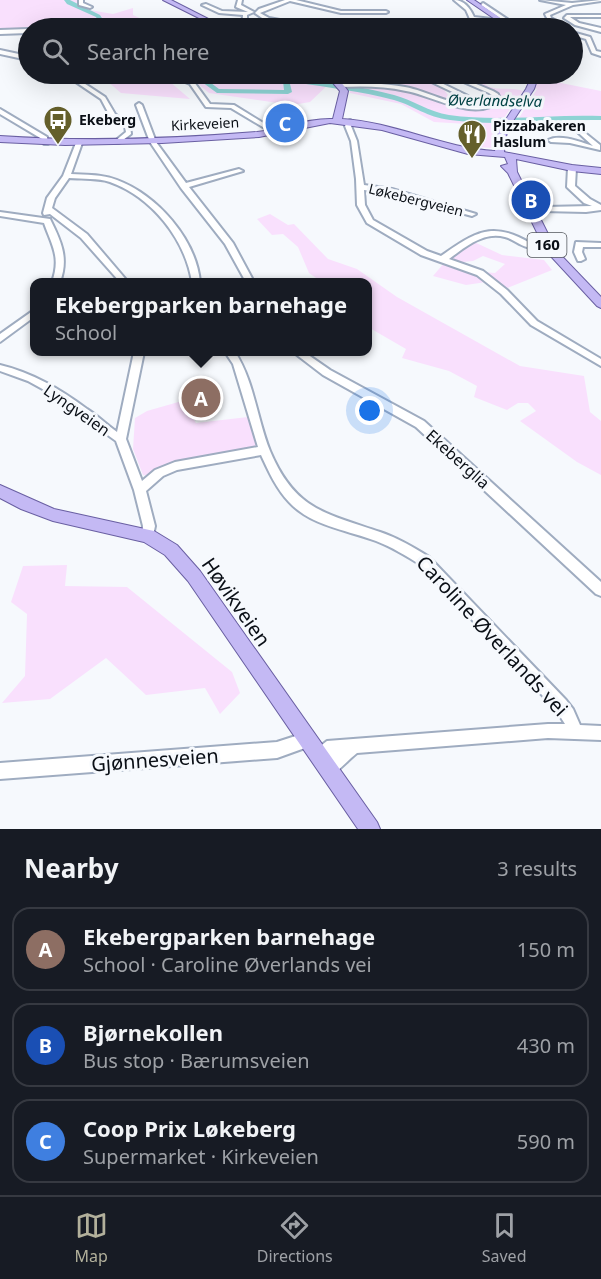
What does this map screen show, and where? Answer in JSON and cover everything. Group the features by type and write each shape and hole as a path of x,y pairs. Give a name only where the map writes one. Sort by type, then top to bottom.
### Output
{"main road":[{"path":"166,0 203,18"},
{"path":"470,0 495,18"},
{"path":"337,121 344,96 339,84"},
{"name":"160","path":"532,84 503,130 501,144 504,157 551,251 601,304"},
{"name":"Kirkeveien","path":"0,139 46,143 152,140 274,132 316,122 337,121 392,130 465,152 601,171"},
{"name":"Høvikveien","path":"0,492 53,515 148,536 171,550 194,576 370,829"}],"street":[{"path":"81,0 81,4 90,7"},
{"path":"240,0 238,6 265,18"},
{"path":"204,5 220,12 245,14 290,0 341,12 386,12"},
{"path":"456,0 468,9 472,18"},
{"path":"542,0 601,7"},
{"path":"550,18 546,15 572,4 601,0"},
{"path":"481,6 501,18"},
{"path":"567,18 568,13 601,16"},
{"path":"583,25 601,30"},
{"path":"0,32 18,31"},
{"path":"583,36 588,38 594,52 601,54"},
{"path":"0,52 18,56"},
{"path":"82,84 103,98 112,115 128,126 129,134 117,141"},
{"path":"193,84 208,106 234,107 274,132"},
{"path":"339,84 405,88 473,107 488,107 498,101 496,95 472,84"},
{"path":"440,84 465,96"},
{"path":"139,105 159,153 236,253 248,278"},
{"path":"0,111 45,138 46,143"},
{"name":"Løkebergveien","path":"350,122 348,126 354,141 361,187 361,205 370,221 424,252 486,277 534,323 601,363"},
{"path":"574,126 600,150"},
{"path":"551,140 570,141 600,150"},
{"path":"57,278 61,253 47,221 48,208 51,198 67,176 79,143"},
{"path":"572,168 571,187 600,208"},
{"path":"184,186 239,171"},
{"path":"67,176 111,180 124,185 148,203 164,218 183,243 194,264 196,278"},
{"name":"Løkebergveien","path":"361,187 389,191 472,214"},
{"path":"48,208 93,245 121,278"},
{"path":"545,209 600,208"},
{"path":"0,214 47,221"},
{"path":"443,259 474,237 488,231 517,238 527,245"},
{"path":"581,259 578,252 579,244 601,245"},
{"path":"0,339 5,331 30,315"},
{"path":"139,356 121,439 140,490 149,526 148,536"},
{"name":"Caroline Øverlands vei","path":"233,356 238,364 264,450 279,485 310,513 405,548 424,561 561,705 575,730"},
{"name":"Ekeberglia","path":"304,356 318,367 420,424 601,590"},
{"name":"Lyngveien","path":"0,368 18,373 40,384 79,408 108,433 121,439"},
{"path":"140,490 159,473 175,466 264,450"},
{"path":"324,762 336,760 353,747 435,738 575,730 601,733"},
{"name":"Gjønnesveien","path":"0,771 266,751 301,744 308,740"}],"shaded area":[{"path":"0,0 79,0 76,4 84,9 113,14 133,8 133,15 139,18 18,18 18,30 0,29"},
{"path":"111,84 172,84 190,99 121,93"},
{"path":"198,84 329,84 310,102 292,105 209,93"},
{"path":"353,84 436,84 441,86 452,100 476,105 497,99 496,95 474,84 523,91 497,128 493,148 476,147 484,134 467,124 434,122 401,104 350,93 349,87 356,85"},
{"path":"535,84 566,84 601,91 601,119 562,119 542,122 534,131 509,134 537,89 534,88"},
{"path":"270,214 288,225 294,224 328,259 357,269 370,278 316,278 309,273 298,247 283,234 272,235 257,219"},
{"path":"472,241 502,255 544,260 552,270 505,289 493,281 466,285 433,276 444,263","holes":["483,256 505,264 495,273 471,271 454,263 473,261"]},
{"path":"372,280 397,297 520,366 584,376 590,412 601,421 601,475 577,462 520,421 536,411 528,403 518,403 507,410 474,397 477,386 449,371 402,358 406,349 372,329"},
{"path":"182,401 196,423 248,417 257,449 174,461 148,476 143,475 133,449 135,418 147,411"},
{"path":"67,565 65,586 127,587 232,672 240,693 220,714 205,688 146,695 106,658 50,699 2,703 25,676 27,614 11,602 23,566"}],"waterway":[{"name":"Øverlandselva","path":"67,0 99,18"},
{"name":"Øverlandselva","path":"208,84 217,91 288,92 286,84"},
{"name":"Øverlandselva","path":"318,84 385,95 403,100 430,114 451,118 519,120 556,117 601,118"}],"place":[{"name":"Coop Prix Løkeberg","path":"285,123"},
{"name":"Ekeberg","path":"58,146"},
{"name":"Pizzabakeren Haslum","path":"472,160"},
{"name":"Bjørnekollen","path":"531,200"},
{"name":"Ekebergparken barnehage","path":"201,398"}]}
